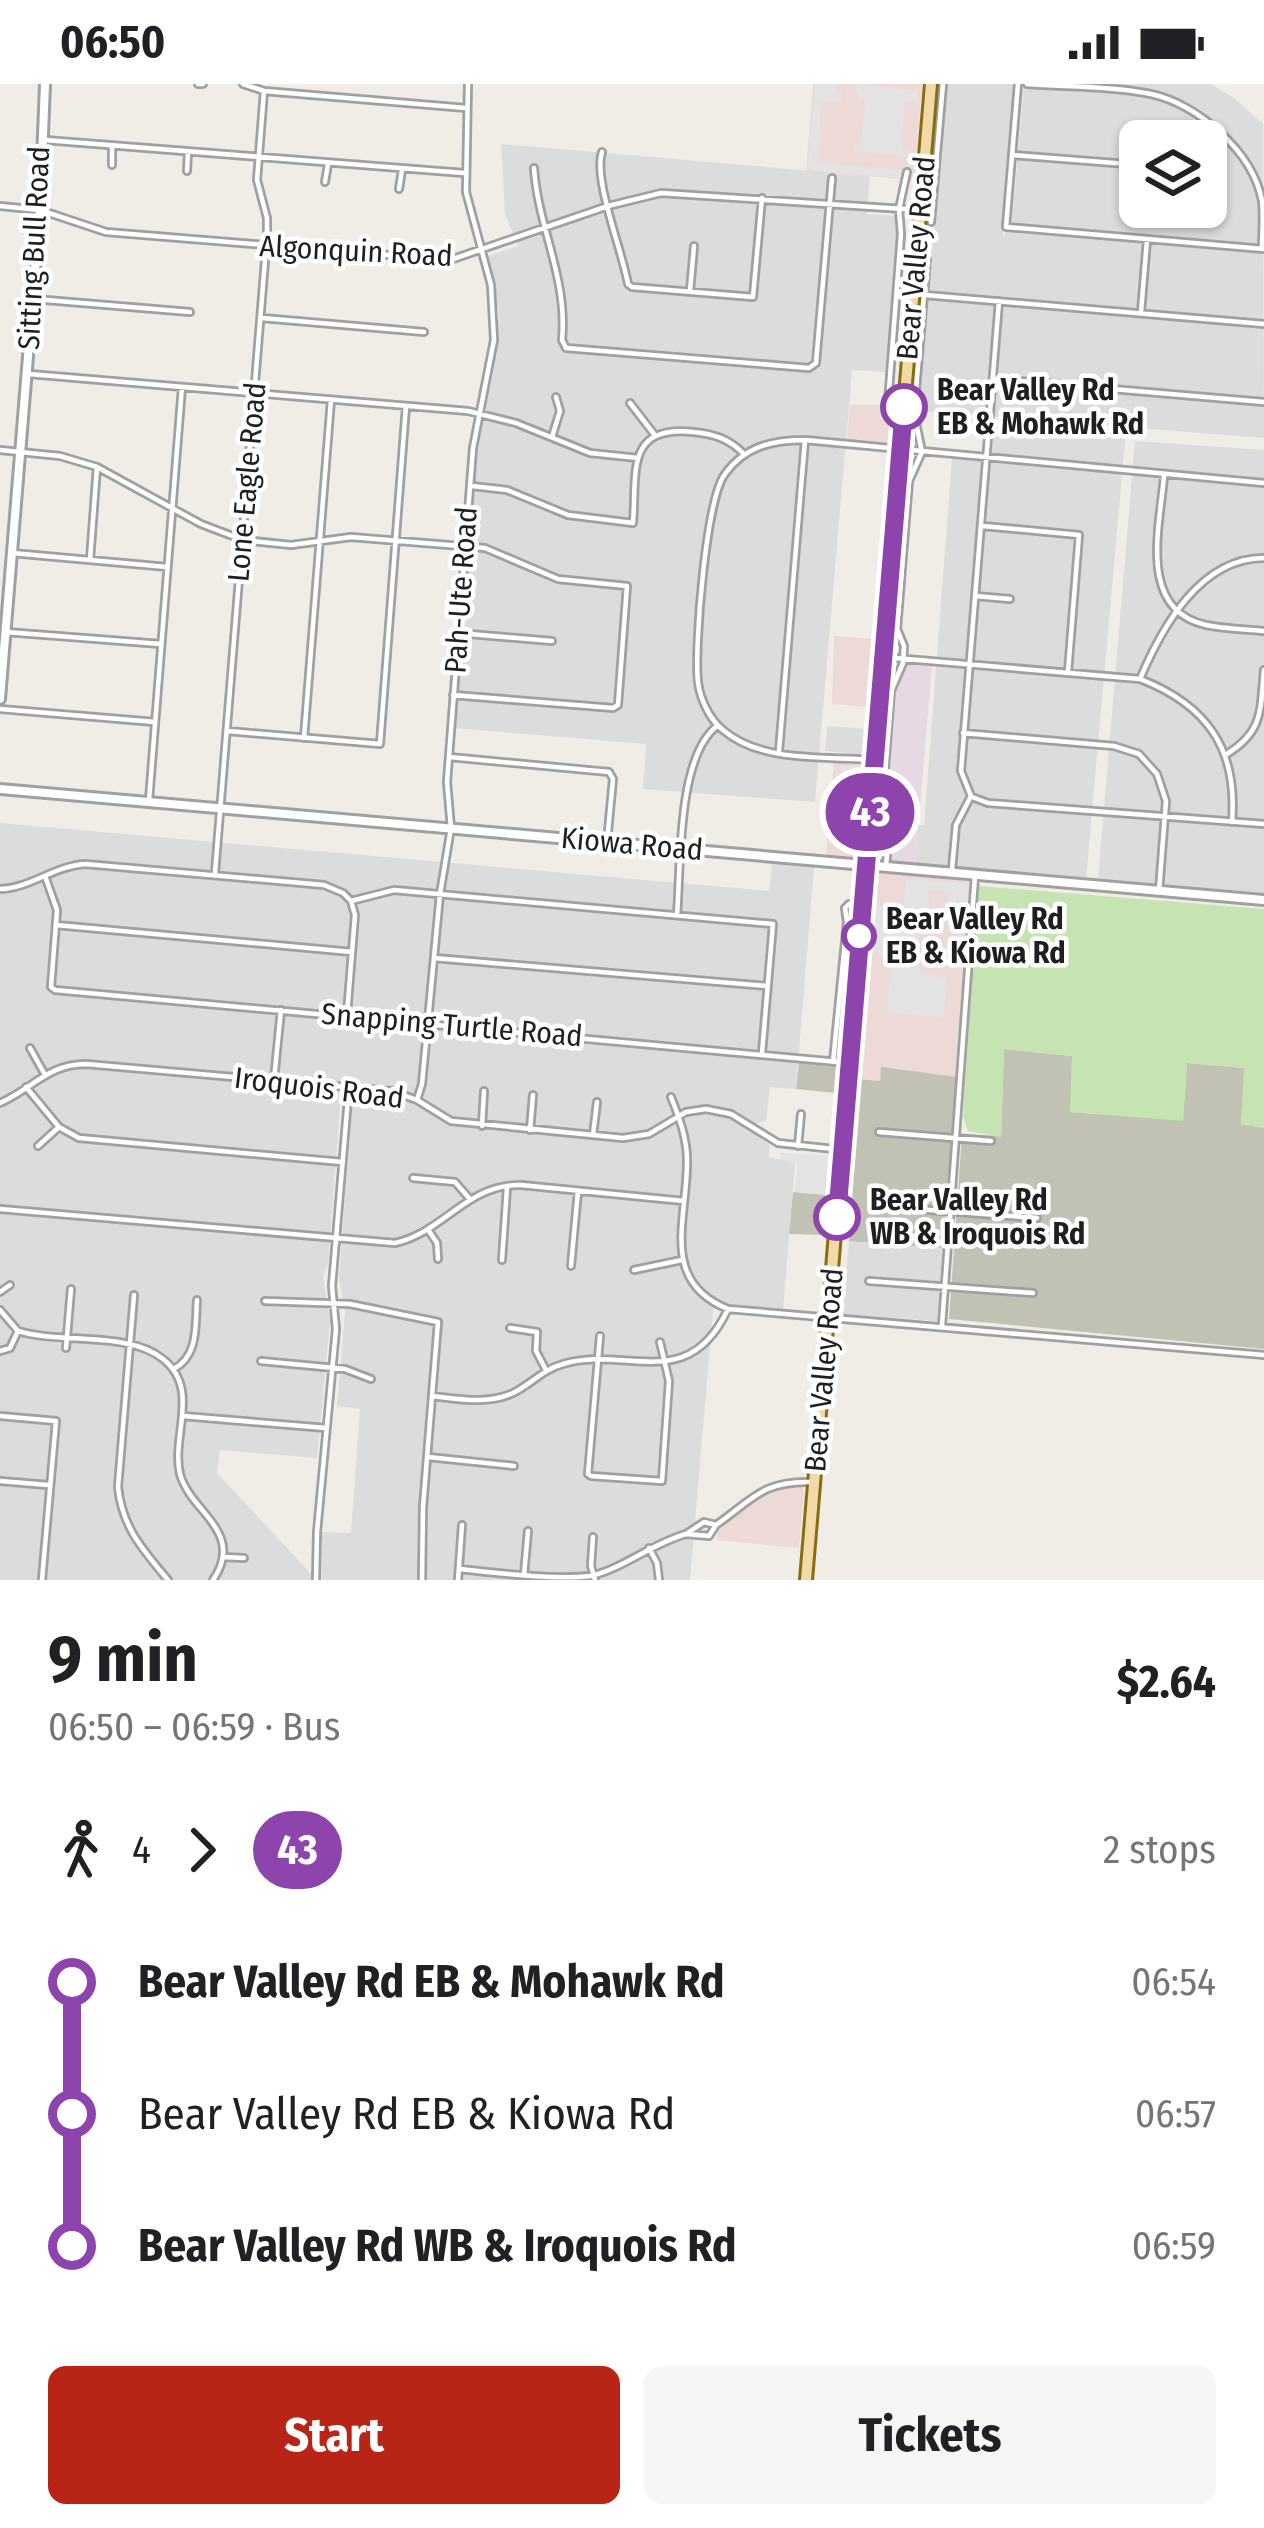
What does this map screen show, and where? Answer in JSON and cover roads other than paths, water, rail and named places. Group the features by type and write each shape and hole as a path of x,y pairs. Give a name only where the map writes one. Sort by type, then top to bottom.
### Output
{"main road":[{"name":"Bear Valley Road","path":"806,1580 931,84"}],"street":[{"name":"Sitting Bull Road","path":"0,699 40,210 45,84"},
{"path":"243,84 264,91 466,107"},
{"name":"Pah-Ute Road","path":"417,1100 451,828 448,757 470,486 494,324 491,285 470,218 464,172 468,84"},
{"path":"931,222 943,84"},
{"path":"1018,84 1006,227 1263,249 1262,201 1248,166 1227,142"},
{"path":"1028,84 1151,94 1178,104 1199,120"},
{"name":"Lone Eagle Road","path":"215,875 266,246 267,218 256,180 264,91"},
{"path":"41,139 464,172"},
{"path":"112,146 112,165"},
{"path":"187,171 188,152"},
{"path":"602,152 599,168 632,287 753,297 762,197"},
{"path":"1012,155 1119,163"},
{"path":"326,182 328,164"},
{"path":"534,168 545,229 562,283 563,345 808,368 817,356 832,178"},
{"path":"399,189 402,170"},
{"path":"904,404 888,403 899,209 907,172"},
{"name":"Algonquin Road","path":"0,206 40,210 106,232 450,260 608,206 661,193 920,211"},
{"path":"1141,313 1148,240"},
{"path":"690,291 694,246"},
{"path":"886,867 880,833 890,705 904,658 897,629 909,482 922,452 914,413 927,259"},
{"path":"925,295 1264,324"},
{"path":"33,299 190,312"},
{"path":"998,301 961,771 971,796 988,803 1264,824"},
{"path":"260,318 424,332"},
{"path":"27,374 478,414 590,454 638,458"},
{"path":"993,379 1264,402"},
{"path":"148,802 182,387"},
{"path":"552,437 560,411 556,397"},
{"path":"304,738 331,400"},
{"path":"630,403 654,434"},
{"path":"227,731 380,744 406,406"},
{"path":"470,486 507,490 582,518 633,523 638,458 643,444 654,434 668,429 706,433 730,440 744,454"},
{"path":"874,760 754,748 717,726 698,683 711,506 723,476 744,454 778,440 806,440 1264,484"},
{"path":"779,752 806,440"},
{"path":"0,450 72,458 98,467 172,509 243,540 279,545 351,537 485,548 558,579 627,586 618,705 453,695"},
{"path":"90,560 98,467"},
{"path":"1164,476 1157,574 1164,595 1178,612 1208,626 1264,631"},
{"path":"981,526 1079,535 1068,672"},
{"path":"12,553 167,567"},
{"path":"1140,680 1157,639 1209,575 1231,562 1264,558"},
{"path":"975,596 1010,599"},
{"path":"5,632 161,644"},
{"path":"458,633 552,641"},
{"path":"883,657 1140,680 1169,691 1205,720 1227,754 1235,791 1232,822"},
{"path":"1227,754 1247,742 1259,720 1264,670"},
{"path":"0,709 155,722"},
{"path":"677,915 692,760 717,726"},
{"path":"964,733 1128,749 1139,754 1163,786 1159,891"},
{"path":"448,757 609,772 613,778 607,842"},
{"name":"Kiowa Road","path":"0,788 1264,899"},
{"path":"952,874 956,825 971,796"},
{"path":"0,889 85,864 324,885 344,893 355,915 346,1016"},
{"path":"45,876 54,895 56,926 352,952"},
{"path":"942,1328 975,876"},
{"path":"351,901 394,890 773,924 763,1052"},
{"path":"832,1062 848,922 845,908 862,904"},
{"name":"Snapping Turtle Road","path":"56,926 51,987 56,990 849,1063"},
{"path":"434,958 767,986"},
{"path":"274,1080 281,1010"},
{"path":"0,1102 44,1073 30,1048"},
{"name":"Iroquois Road","path":"44,1073 86,1064 392,1091 451,1120 593,1135 637,1137 694,1110 719,1110 773,1141 842,1150"},
{"path":"26,1087 59,1126 79,1138 342,1162"},
{"path":"316,1580 332,1367 332,1286 349,1087"},
{"path":"482,1126 484,1091"},
{"path":"530,1130 533,1095"},
{"path":"670,1097 687,1152 682,1260 698,1290 728,1309 1264,1355"},
{"path":"593,1135 597,1102"},
{"path":"798,1146 801,1114"},
{"path":"38,1146 59,1126"},
{"path":"879,1132 991,1141"},
{"path":"413,1178 455,1182 469,1198"},
{"path":"0,1210 395,1243 429,1231 469,1198 508,1185 684,1201"},
{"path":"502,1260 508,1185"},
{"path":"571,1266 578,1191"},
{"path":"875,1206 1037,1218"},
{"path":"429,1231 438,1259"},
{"path":"634,1270 682,1260"},
{"path":"869,1281 1033,1293"},
{"path":"0,1292 10,1285"},
{"path":"66,1348 71,1289"},
{"path":"134,1295 120,1510 133,1538 168,1580"},
{"path":"174,1370 192,1352 197,1300"},
{"path":"265,1300 335,1303 438,1322 422,1580"},
{"path":"432,1396 500,1398 566,1363 666,1361 695,1349 713,1334 728,1309"},
{"path":"0,1310 18,1331 145,1348 174,1370 182,1388 181,1477 220,1534 224,1557 213,1580"},
{"path":"510,1328 537,1332 536,1351 546,1370"},
{"path":"0,1351 10,1348 18,1331"},
{"path":"600,1336 587,1474 662,1481 669,1381 660,1342"},
{"path":"261,1361 332,1367 371,1379"},
{"path":"0,1416 56,1421 42,1580"},
{"path":"183,1416 326,1428"},
{"path":"428,1457 514,1466"},
{"path":"0,1481 50,1486"},
{"path":"459,1569 594,1578 686,1534 700,1531 709,1535 759,1491 780,1483 814,1482"},
{"path":"700,1531 704,1522 716,1525"},
{"path":"458,1580 462,1525"},
{"path":"524,1575 528,1531"},
{"path":"593,1537 594,1578"},
{"path":"649,1548 659,1580"},
{"path":"224,1557 244,1558"}],"place":[{"name":"Bear Valley Rd EB & Mohawk Rd","path":"904,407"},
{"name":"Bear Valley Rd EB & Kiowa Rd","path":"859,936"},
{"name":"Bear Valley Rd WB & Iroquois Rd","path":"837,1217"}]}
